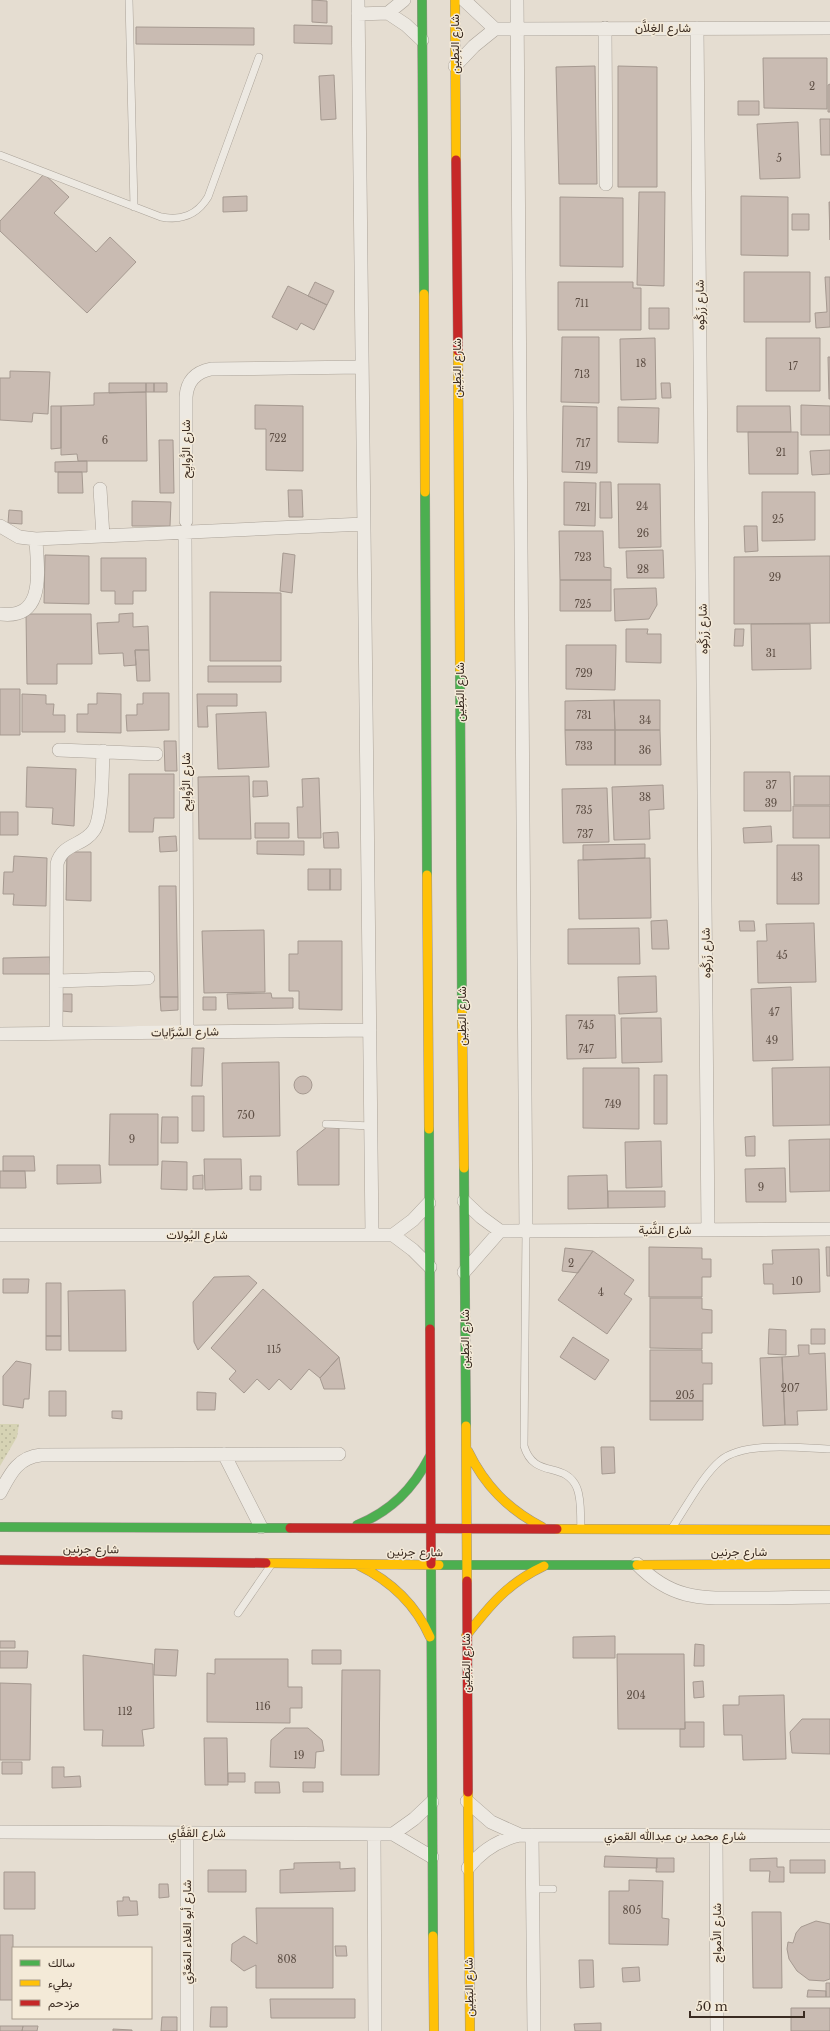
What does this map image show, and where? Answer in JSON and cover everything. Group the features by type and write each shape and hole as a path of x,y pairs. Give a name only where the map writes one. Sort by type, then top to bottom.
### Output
{"main road":[{"path":"422,0 434,2031"},
{"name":"شارع البَطِين","path":"455,0 466,1446 467,1801 470,2031"},
{"path":"466,1446 479,1475 499,1499 513,1511 545,1529"},
{"path":"352,1528 379,1516 402,1498 419,1477 431,1453"},
{"name":"شارع جرنين","path":"0,1527 830,1530"},
{"name":"شارع جرنين","path":"0,1560 466,1565 830,1564"},
{"path":"355,1564 379,1576 401,1592 419,1615 432,1641"},
{"path":"466,1636 499,1594 530,1572 547,1564"}],"street":[{"path":"358,0 372,1235"},
{"path":"388,13 404,0"},
{"path":"455,66 474,46 495,29 464,0"},
{"path":"517,0 526,1231"},
{"path":"358,14 388,13 406,25 422,40"},
{"path":"605,28 606,184"},
{"name":"شارع زَركُوه","path":"697,28 708,1230"},
{"name":"شارع الغِلاَّن","path":"495,29 830,28"},
{"name":"شارع الرُّوايِح","path":"187,1032 186,390 193,378 198,374 211,369 362,367"},
{"path":"100,489 103,536"},
{"path":"0,526 19,537 36,539 103,536 186,526 364,524"},
{"path":"0,614 10,615 26,609 36,596 36,539"},
{"path":"59,750 156,754"},
{"path":"56,1034 57,864 65,849 85,840 96,826 99,815 103,752"},
{"path":"57,981 148,978"},
{"name":"شارع السَّرَّايات","path":"0,1034 370,1030"},
{"path":"464,1201 481,1217 500,1231 464,1272"},
{"path":"429,1203 413,1220 393,1235 413,1250 430,1267"},
{"name":"شارع الثَّنية","path":"500,1231 830,1229"},
{"name":"شارع اليُولات","path":"0,1235 393,1235"},
{"path":"224,1454 261,1527"},
{"path":"0,1493 14,1468 26,1458 33,1456 339,1454"},
{"path":"637,1564 661,1584 680,1593 701,1598 830,1597"},
{"name":"شارع محمد بن عبدالله القمزي","path":"467,1801 491,1822 526,1835"},
{"path":"432,1802 414,1819 393,1834 432,1857"},
{"name":"شارع القَفَّاي","path":"0,1832 393,1834"},
{"name":"شارع أبو العَلاء المَعَرِّي","path":"187,1832 187,2031"},
{"path":"374,1834 375,2031"},
{"path":"526,1835 533,1889 534,2031"},
{"name":"شارع محمد بن عبدالله القمزي","path":"468,1868 485,1850 496,1843 526,1835 830,1836"},
{"name":"شارع الأمواج","path":"716,1836 717,2031"}],"lane":[{"path":"129,0 134,207"},
{"path":"0,155 134,207 170,219 189,216 203,205 208,197 259,57"},
{"path":"326,1124 371,1126"},
{"path":"526,1231 524,1446 526,1453 534,1464 561,1472 576,1486 580,1500 581,1529"},
{"path":"671,1529 714,1466 727,1456 750,1448 830,1449"},
{"path":"238,1613 273,1563"},
{"path":"533,1889 553,1889"}],"shaded area":[{"path":"0,1424 19,1424 17,1437 0,1466"}],"building":[{"path":"312,0 327,1 327,23 312,22"},
{"path":"294,25 332,26 332,44 294,43"},
{"path":"136,27 254,28 254,45 136,44"},
{"path":"763,58 827,58 827,109 764,108"},
{"path":"595,66 597,184 559,184 556,67"},
{"path":"618,66 657,67 657,187 618,187"},
{"path":"334,75 336,119 321,120 319,76"},
{"path":"830,84 830,112 828,112 828,85"},
{"path":"738,101 759,101 759,115 738,115"},
{"path":"820,119 830,119 830,155 821,155"},
{"path":"798,122 800,178 760,179 757,124"},
{"path":"44,174 69,197 54,213 96,252 110,237 136,262 87,313 0,231 0,221"},
{"path":"639,192 665,192 664,286 637,285"},
{"path":"247,196 247,211 223,212 223,197"},
{"path":"741,196 788,197 788,256 741,255"},
{"path":"560,197 623,198 623,267 560,266"},
{"path":"829,202 830,202 830,240"},
{"path":"792,214 809,214 809,230 792,230"},
{"path":"744,272 810,272 810,322 744,322"},
{"path":"825,277 830,277 830,327 816,328 815,313 827,312"},
{"path":"315,282 334,291 327,305 308,296"},
{"path":"558,282 633,282 633,288 641,288 641,330 558,330"},
{"path":"288,286 327,305 314,330 301,323 297,330 272,317"},
{"path":"649,308 669,308 669,329 649,329"},
{"path":"562,337 599,337 599,403 561,402"},
{"path":"655,338 656,399 621,400 620,339"},
{"path":"766,338 820,338 820,391 766,391"},
{"path":"828,357 830,357 830,399 829,399"},
{"path":"10,371 50,372 48,414 33,413 32,422 0,420 0,378 10,378"},
{"path":"109,383 146,383 146,392 109,393"},
{"path":"146,383 154,383 154,392 146,392"},
{"path":"154,383 167,383 167,392 154,392"},
{"path":"661,383 670,383 671,398 662,398"},
{"path":"146,392 147,461 78,461 77,454 61,455 61,406 94,405 94,393"},
{"path":"255,405 303,406 303,471 266,470 266,429 255,429"},
{"path":"801,405 830,406 830,435 801,435"},
{"path":"51,406 61,406 61,448 51,449"},
{"path":"563,406 597,407 597,473 562,472"},
{"path":"737,406 790,406 791,432 737,432"},
{"path":"618,407 659,408 658,443 618,442"},
{"path":"748,432 798,432 798,474 749,474"},
{"path":"159,440 173,440 174,493 160,493"},
{"path":"830,450 830,474 812,475 810,451"},
{"path":"87,461 87,472 55,472 55,462"},
{"path":"58,472 82,472 83,493 58,493"},
{"path":"564,482 596,483 595,526 564,525"},
{"path":"600,482 611,482 612,518 600,518"},
{"path":"618,484 660,484 661,547 619,548"},
{"path":"288,490 302,490 303,517 289,517"},
{"path":"762,492 815,492 815,540 762,541"},
{"path":"132,501 171,502 170,526 132,526"},
{"path":"9,510 22,511 22,524 8,523"},
{"path":"744,526 757,526 758,551 745,552"},
{"path":"559,531 603,531 604,567 611,568 611,580 560,580"},
{"path":"663,550 664,578 627,578 626,551"},
{"path":"283,553 295,555 292,593 280,591"},
{"path":"45,555 89,556 89,604 44,603"},
{"path":"830,556 830,623 734,624 734,557"},
{"path":"101,558 146,558 146,591 133,591 133,604 115,604 115,591 101,591"},
{"path":"560,580 611,580 611,611 560,611"},
{"path":"656,588 657,605 649,619 615,621 614,589"},
{"path":"210,592 281,593 281,661 210,661"},
{"path":"133,613 133,627 148,626 149,650 135,650 136,665 124,666 123,653 99,654 97,623 119,622 119,614"},
{"path":"26,614 91,614 92,664 57,664 57,684 27,684"},
{"path":"751,624 810,624 811,669 752,670"},
{"path":"626,629 648,629 647,634 661,634 661,663 626,662"},
{"path":"735,629 744,629 743,646 734,646"},
{"path":"566,645 616,645 615,690 566,689"},
{"path":"135,650 149,650 150,681 137,681"},
{"path":"208,666 281,666 281,682 208,682"},
{"path":"0,689 20,689 20,735 0,735"},
{"path":"97,693 121,694 121,733 77,732 77,714 88,714 88,704 97,704"},
{"path":"143,693 169,693 169,730 127,731 126,715 137,715 137,704 143,704"},
{"path":"22,694 46,695 46,704 54,704 53,715 65,715 65,732 22,732"},
{"path":"197,694 237,694 237,706 207,706 208,727 198,727"},
{"path":"614,700 615,730 565,730 565,701"},
{"path":"614,700 660,700 660,730 615,730"},
{"path":"266,712 269,767 218,769 216,714"},
{"path":"565,730 615,730 615,765 566,765"},
{"path":"615,730 660,730 661,765 615,765"},
{"path":"164,741 176,741 177,771 165,771"},
{"path":"27,767 76,769 74,826 52,824 53,808 26,807"},
{"path":"744,772 790,772 791,811 744,811"},
{"path":"129,774 174,774 174,818 154,818 153,832 129,832"},
{"path":"249,776 251,839 199,839 198,777"},
{"path":"794,776 830,776 830,805 794,805"},
{"path":"319,778 321,838 298,838 297,807 303,807 302,779"},
{"path":"253,781 267,781 268,796 253,797"},
{"path":"663,785 664,809 649,810 650,839 614,840 612,787"},
{"path":"607,788 609,842 563,843 562,789"},
{"path":"793,806 830,806 830,838 793,838"},
{"path":"0,812 18,812 18,835 0,835"},
{"path":"255,823 289,823 289,838 255,838"},
{"path":"771,826 772,842 744,843 743,828"},
{"path":"338,832 339,848 324,848 323,833"},
{"path":"176,836 177,851 160,852 159,837"},
{"path":"257,841 304,841 304,855 257,854"},
{"path":"645,844 645,858 583,860 583,845"},
{"path":"777,845 819,845 819,904 777,904"},
{"path":"67,852 91,852 91,901 66,900"},
{"path":"14,856 47,858 46,906 13,905 14,894 3,894 4,872 13,872"},
{"path":"650,858 651,918 579,919 578,860"},
{"path":"308,869 330,869 330,890 308,890"},
{"path":"330,869 341,869 341,890 330,890"},
{"path":"159,886 176,886 178,997 160,997"},
{"path":"667,920 669,949 652,949 651,921"},
{"path":"739,921 754,921 755,931 740,931"},
{"path":"814,923 816,982 758,983 757,941 767,941 766,924"},
{"path":"639,928 640,964 568,964 568,929"},
{"path":"264,930 265,992 204,993 202,931"},
{"path":"298,941 342,941 342,1010 299,1009 299,991 289,991 289,954 298,954"},
{"path":"50,957 51,974 3,974 3,958"},
{"path":"656,976 657,1012 619,1014 618,977"},
{"path":"791,987 793,1060 753,1061 751,989"},
{"path":"271,993 272,998 293,998 293,1008 228,1009 227,994"},
{"path":"63,994 72,994 72,1012 62,1011"},
{"path":"160,997 178,997 178,1010 161,1011"},
{"path":"203,997 216,997 216,1010 203,1010"},
{"path":"566,1015 615,1015 616,1058 567,1059"},
{"path":"621,1018 661,1018 662,1062 622,1063"},
{"path":"192,1048 204,1048 202,1086 191,1086"},
{"path":"279,1062 280,1136 223,1137 222,1063"},
{"path":"830,1067 830,1125 773,1126 772,1068"},
{"path":"583,1068 639,1068 639,1129 583,1128"},
{"path":"654,1075 667,1075 667,1124 654,1124"},
{"path":"303,1076 309,1079 312,1085 309,1091 303,1094 297,1091 294,1085 297,1079"},
{"path":"192,1096 204,1096 204,1131 192,1131"},
{"path":"110,1114 158,1114 158,1165 109,1165"},
{"path":"162,1117 178,1117 178,1143 161,1143"},
{"path":"327,1127 339,1128 339,1185 298,1185 297,1151"},
{"path":"755,1136 755,1156 746,1156 745,1137"},
{"path":"830,1139 830,1191 790,1192 789,1140"},
{"path":"661,1141 662,1187 626,1188 625,1142"},
{"path":"3,1156 34,1156 35,1171 3,1171"},
{"path":"204,1159 241,1159 242,1189 205,1190"},
{"path":"162,1161 187,1162 187,1190 161,1189"},
{"path":"57,1165 100,1165 101,1183 57,1184"},
{"path":"785,1168 786,1202 746,1202 745,1169"},
{"path":"0,1171 25,1171 26,1188 0,1188"},
{"path":"203,1175 203,1189 193,1189 193,1176"},
{"path":"607,1175 608,1208 568,1209 568,1176"},
{"path":"250,1176 261,1176 261,1190 250,1190"},
{"path":"608,1191 665,1191 665,1207 608,1208"},
{"path":"649,1247 702,1248 702,1259 711,1259 711,1277 702,1277 702,1297 649,1297"},
{"path":"826,1247 830,1247 830,1276 827,1276"},
{"path":"565,1248 593,1251 578,1273 562,1271"},
{"path":"819,1249 820,1292 773,1294 773,1284 764,1284 763,1264 773,1264 772,1250"},
{"path":"593,1251 634,1280 624,1294 632,1299 607,1334 558,1300"},
{"path":"249,1276 257,1283 198,1350 194,1342 193,1302 214,1277"},
{"path":"3,1279 29,1279 28,1293 3,1293"},
{"path":"46,1283 61,1283 61,1336 46,1336"},
{"path":"263,1289 339,1357 320,1378 309,1369 291,1390 279,1379 269,1390 257,1379 244,1393 229,1379 236,1371 211,1348"},
{"path":"125,1290 126,1351 69,1351 68,1291"},
{"path":"650,1298 702,1298 702,1309 712,1310 712,1333 702,1333 702,1349 650,1348"},
{"path":"769,1329 786,1330 786,1355 768,1354"},
{"path":"811,1329 825,1329 825,1344 811,1344"},
{"path":"46,1336 61,1336 61,1350 46,1350"},
{"path":"573,1337 609,1360 595,1380 560,1357"},
{"path":"798,1345 809,1345 809,1354 825,1353 827,1410 797,1411 798,1425 785,1425 782,1357 799,1356"},
{"path":"650,1350 702,1350 702,1363 712,1363 712,1384 703,1384 703,1401 650,1401"},
{"path":"339,1357 345,1389 324,1389 320,1378"},
{"path":"782,1357 785,1425 763,1426 760,1358"},
{"path":"16,1361 31,1364 29,1399 24,1399 23,1408 3,1405 3,1376"},
{"path":"49,1391 66,1391 66,1416 49,1416"},
{"path":"197,1392 216,1393 215,1410 197,1410"},
{"path":"650,1401 703,1401 703,1420 650,1420"},
{"path":"112,1411 122,1411 122,1419 112,1418"},
{"path":"601,1447 614,1447 615,1473 602,1474"},
{"path":"615,1636 615,1658 573,1658 573,1637"},
{"path":"0,1641 15,1641 15,1648 0,1648"},
{"path":"695,1644 704,1645 704,1666 694,1666"},
{"path":"155,1649 178,1650 176,1676 154,1675"},
{"path":"312,1650 341,1650 341,1664 312,1664"},
{"path":"0,1651 28,1651 27,1668 0,1668"},
{"path":"617,1654 684,1654 685,1729 618,1729"},
{"path":"83,1655 153,1664 154,1728 142,1730 144,1746 102,1746 103,1730 84,1730"},
{"path":"215,1659 288,1659 288,1687 302,1687 302,1708 290,1708 290,1723 207,1722 207,1673 215,1674"},
{"path":"342,1670 380,1670 379,1775 341,1775"},
{"path":"703,1681 704,1697 694,1698 693,1682"},
{"path":"0,1683 31,1684 30,1760 0,1760"},
{"path":"784,1695 786,1759 743,1760 742,1735 724,1735 723,1705 739,1705 739,1696"},
{"path":"802,1719 830,1719 830,1754 792,1753 790,1732"},
{"path":"685,1722 704,1722 704,1747 680,1747 680,1729 685,1729"},
{"path":"285,1728 308,1728 322,1740 324,1751 316,1752 315,1768 270,1767 271,1740"},
{"path":"204,1738 227,1738 228,1785 205,1785"},
{"path":"2,1762 22,1762 22,1774 2,1774"},
{"path":"52,1767 64,1767 64,1777 80,1776 81,1787 52,1788"},
{"path":"228,1773 245,1773 245,1782 228,1782"},
{"path":"255,1782 279,1782 280,1793 255,1793"},
{"path":"303,1782 323,1782 323,1792 303,1792"},
{"path":"605,1856 657,1858 657,1868 604,1867"},
{"path":"657,1858 674,1858 674,1872 656,1872"},
{"path":"777,1858 777,1867 784,1867 784,1882 769,1882 770,1871 750,1871 750,1859"},
{"path":"790,1860 825,1860 825,1873 790,1873"},
{"path":"340,1862 340,1869 355,1868 355,1891 280,1893 280,1870 294,1869 294,1863"},
{"path":"208,1870 246,1870 246,1892 208,1892"},
{"path":"4,1872 35,1872 35,1909 4,1909"},
{"path":"629,1880 663,1881 662,1918 669,1919 668,1945 609,1944 609,1891 629,1891"},
{"path":"159,1884 168,1884 169,1897 159,1898"},
{"path":"123,1897 129,1897 130,1901 137,1901 138,1915 118,1916 117,1901 123,1901"},
{"path":"256,1908 333,1908 333,1988 256,1988 256,1965 244,1971 231,1961 232,1944 244,1936 257,1944"},
{"path":"752,1912 781,1912 782,1988 753,1988"},
{"path":"816,1921 830,1924 830,1979 824,1981 809,1980 797,1971 789,1959 787,1949 788,1942 793,1943 796,1933 801,1927"},
{"path":"0,1935 13,1935 12,2000 0,2000"},
{"path":"335,1946 346,1946 347,1956 336,1956"},
{"path":"579,1960 593,1960 594,1987 580,1988"},
{"path":"639,1967 640,1981 623,1982 622,1968"},
{"path":"826,1983 830,1983 830,1997 826,1997"},
{"path":"808,1990 826,1991 826,1997 807,1997"},
{"path":"270,1999 355,1999 355,2018 271,2018"},
{"path":"211,2007 227,2007 227,2027 210,2027"},
{"path":"791,2008 830,2008 830,2031 791,2031"},
{"path":"162,2017 177,2017 177,2031 161,2031"},
{"path":"601,2023 601,2031 575,2031 574,2024"},
{"path":"0,2026 23,2026 22,2031 0,2031"},
{"path":"23,2026 38,2026 37,2031 22,2031"},
{"path":"113,2029 132,2030 132,2031 113,2031"}],"traffic: fast":[{"path":"422,0 424,294"},
{"path":"425,492 427,875"},
{"path":"460,670 462,1012"},
{"path":"429,1129 430,1329"},
{"path":"464,1168 466,1426"},
{"path":"357,1525 380,1513 400,1498 416,1479 430,1456"},
{"path":"0,1527 290,1528"},
{"path":"431,1564 433,1936"},
{"path":"439,1565 637,1565"}],"traffic: slow":[{"path":"455,0 456,160"},
{"path":"424,294 425,492"},
{"path":"458,351 460,670"},
{"path":"427,875 429,1129"},
{"path":"462,1012 464,1168"},
{"path":"466,1426 467,1581"},
{"path":"468,1451 490,1486 518,1512 542,1527"},
{"path":"557,1529 830,1530"},
{"path":"266,1563 439,1565"},
{"path":"637,1565 830,1564"},
{"path":"358,1565 381,1578 401,1594 417,1614 430,1637"},
{"path":"466,1636 483,1614 510,1587 544,1566"},
{"path":"468,1792 470,2031"},
{"path":"433,1936 434,2031"}],"traffic: jam":[{"path":"456,160 458,351"},
{"path":"430,1329 431,1564"},
{"path":"290,1528 557,1529"},
{"path":"0,1560 266,1563"},
{"path":"467,1581 468,1792"}]}
